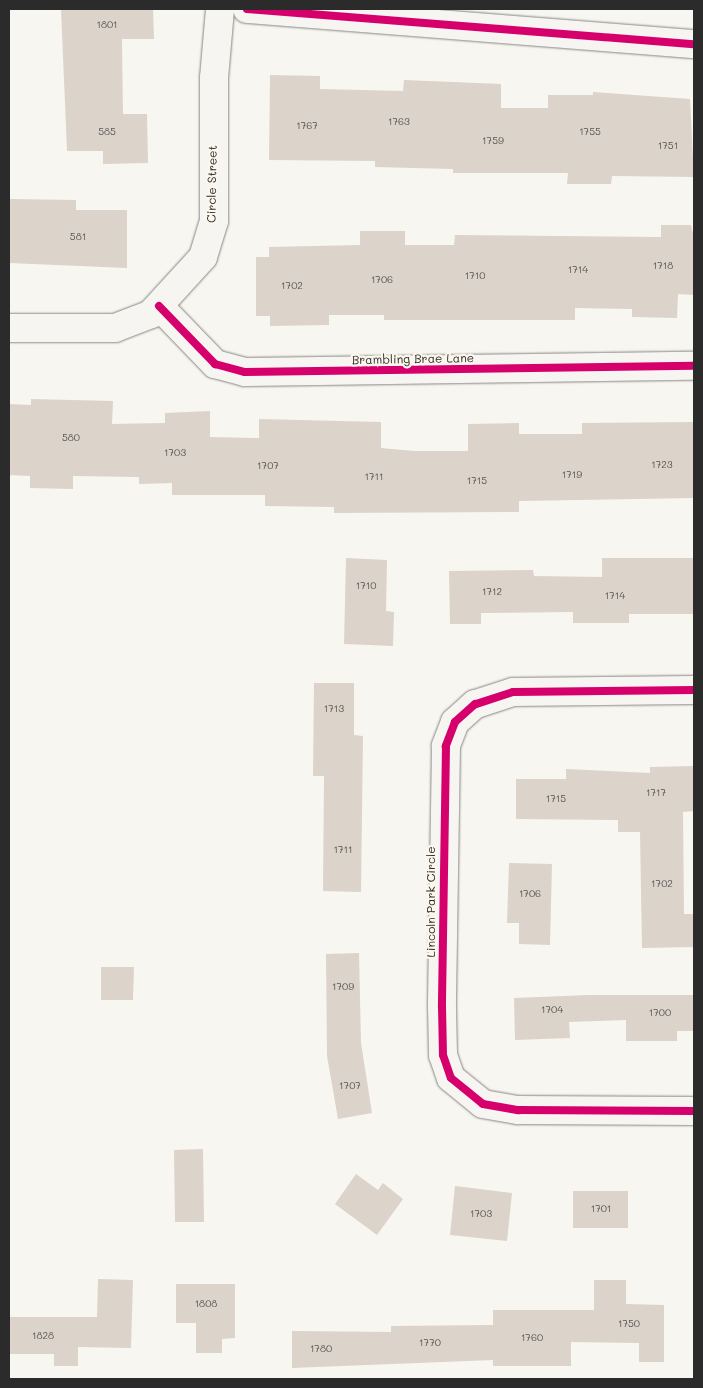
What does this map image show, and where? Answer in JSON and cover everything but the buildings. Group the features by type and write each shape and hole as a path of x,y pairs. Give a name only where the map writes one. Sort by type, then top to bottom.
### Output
{"street":[{"name":"Circle Street","path":"9,328 115,328 151,314 203,257 214,221 214,78 220,9"},
{"path":"247,9 694,44"},
{"name":"Brambling Brae Lane","path":"159,306 215,364 245,372 694,366"},
{"name":"Lincoln Park Circle","path":"694,690 513,692 476,704 455,722 446,746 442,1007 443,1055 451,1078 483,1104 518,1110 694,1112"}],"cycle path":[{"path":"247,9 694,44"},
{"path":"159,306 215,364 245,372 694,366"},
{"path":"694,690 513,692 475,704 455,722 446,746 442,1007 443,1055 451,1078 483,1104 518,1110 694,1111"}]}
